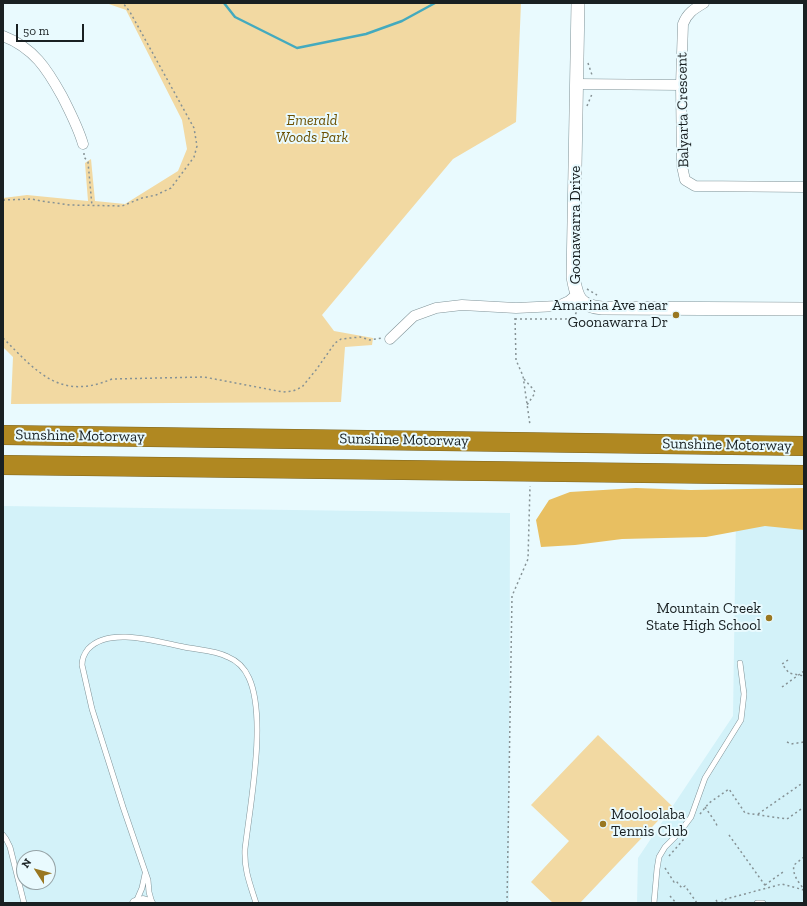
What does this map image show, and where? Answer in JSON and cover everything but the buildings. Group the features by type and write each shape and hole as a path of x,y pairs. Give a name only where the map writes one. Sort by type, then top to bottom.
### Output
{"highway":[{"name":"Sunshine Motorway","path":"3,435 804,446"},
{"name":"Sunshine Motorway","path":"3,465 804,475"}],"street":[{"name":"Goonawarra Drive","path":"390,339 414,316 436,308 462,305 516,313 558,306 569,301 582,291 573,277 578,3"},
{"name":"Balyarta Crescent","path":"704,3 686,16 683,24 681,85 682,166 685,180 695,186 804,187"},
{"path":"3,36 11,39 31,52 40,60 49,73 73,118 83,144"},
{"path":"577,84 681,85"},
{"path":"582,291 581,302 588,306 602,308 804,309"},
{"path":"135,903 143,900 151,903"}],"lane":[{"path":"151,903 149,882 92,709 82,665 82,659 89,648 98,641 107,638 125,637 143,639 220,654 238,663 248,677 256,702 257,726 255,768 245,860 246,874 256,903"},
{"path":"654,903 657,869 660,857 665,847 679,833 691,817 705,778 741,720 744,694 740,663"},
{"path":"3,835 10,848 24,903"},
{"path":"135,903 142,888 145,872"},
{"path":"757,903 763,903"}],"path":[{"path":"3,200 32,198 41,202 92,206 122,206 142,198 164,192 176,182 194,157 197,146 196,137 189,119 130,12 123,3"},
{"path":"293,3 350,3"},
{"path":"586,110 592,92"},
{"path":"83,144 84,157 88,162 92,206"},
{"path":"582,291 601,296"},
{"path":"530,425 524,379 522,370 516,360 516,313 575,319 577,312"},
{"path":"3,338 35,370 64,386 81,387 112,379 204,377 283,392 293,391 302,386 340,339 353,337 360,337 370,340 380,338 390,339"},
{"path":"524,379 535,393 527,405"},
{"path":"507,903 512,596 528,559 530,482"},
{"path":"788,660 782,664 789,673 804,676"},
{"path":"782,687 804,672"},
{"path":"787,742 791,744 804,742"},
{"path":"758,814 804,782"},
{"path":"696,819 709,803 729,789 745,812 787,819 804,806"},
{"path":"705,807 717,826"},
{"path":"729,835 767,888"},
{"path":"669,856 685,838 683,836"},
{"path":"804,857 794,864 793,869 799,883 804,889"},
{"path":"662,865 674,882 676,881 682,888 684,886 697,903"},
{"path":"765,885 783,872"},
{"path":"716,900 719,903 726,899 782,884 804,889"},
{"path":"670,896 676,903"}],"shaded area":[{"path":"636,488 691,490 804,488 804,530 765,526 706,537 622,539 575,545 541,547 536,520 549,500 570,492"},
{"path":"3,506 510,513 509,903 3,903"},
{"name":"Mountain Creek State High School","path":"736,516 804,519 804,903 637,903 638,858 733,716"}],"green space":[{"name":"Emerald Woods Park","path":"106,3 521,3 516,122 453,159 322,315 334,331 373,338 372,345 345,347 341,402 11,404 13,357 3,347 3,198 27,195 88,201 85,163 91,159 95,201 125,204 178,171 187,149 182,120 126,10"},
{"name":"Mooloolaba Tennis Club","path":"598,735 672,806 580,903 553,903 531,882 569,841 531,805"}],"waterway":[{"path":"224,3 235,17 297,48 366,34 402,21 435,3"}],"place":[{"name":"Amarina Ave near Goonawarra Dr","path":"676,315"},
{"name":"Mountain Creek State High School","path":"769,618"},
{"name":"Mooloolaba Tennis Club","path":"603,824"}]}
